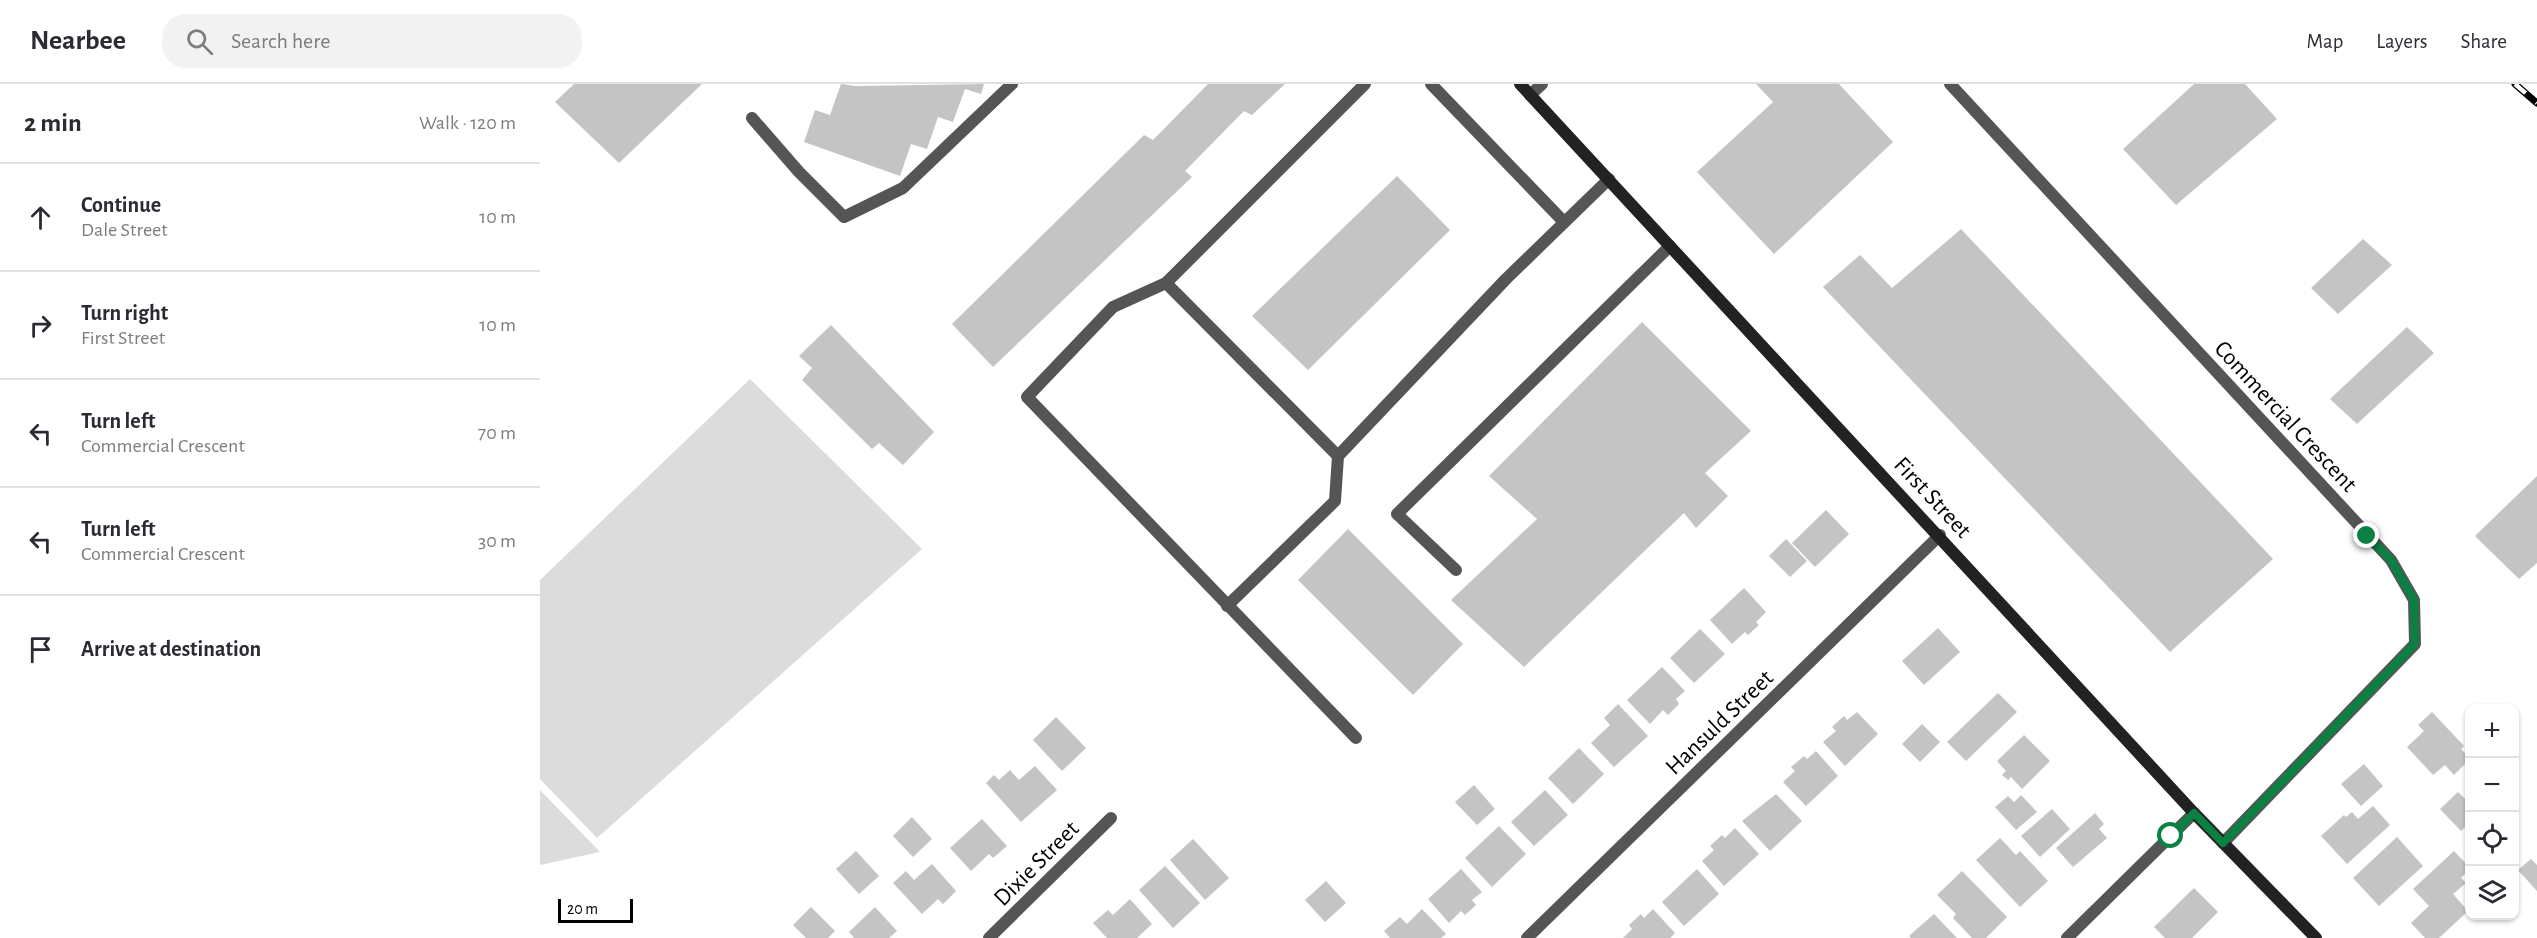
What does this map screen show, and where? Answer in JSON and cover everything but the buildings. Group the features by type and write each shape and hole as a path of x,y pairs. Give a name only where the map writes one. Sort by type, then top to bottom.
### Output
{"street":[{"path":"752,118 799,172 844,217 903,188 1012,84"},
{"path":"1356,738 1027,397 1113,307 1166,283 1365,84"},
{"path":"1431,84 1564,222"},
{"name":"First Street","path":"1520,84 1940,535 2194,813 2316,938"},
{"path":"1530,95 1542,84"},
{"name":"Commercial Crescent","path":"1950,84 2391,560 2414,600 2415,644 2223,843"},
{"path":"1227,606 1335,501 1338,456 1506,279 1608,179"},
{"path":"1456,570 1397,514 1670,246"},
{"path":"1166,283 1338,456"},
{"name":"Hansuld Street","path":"1527,938 1940,535"},
{"path":"2067,938 2194,813"},
{"name":"Dixie Street","path":"989,938 1111,818"}],"shaded area":[{"path":"750,379 922,549 597,838 540,779 540,580"},
{"path":"540,790 600,852 540,865"}],"railway":[{"path":"2515,84 2537,103"}],"route":[{"path":"2171,836 2194,813 2223,843 2415,644 2414,600 2391,560 2367,536"}]}
